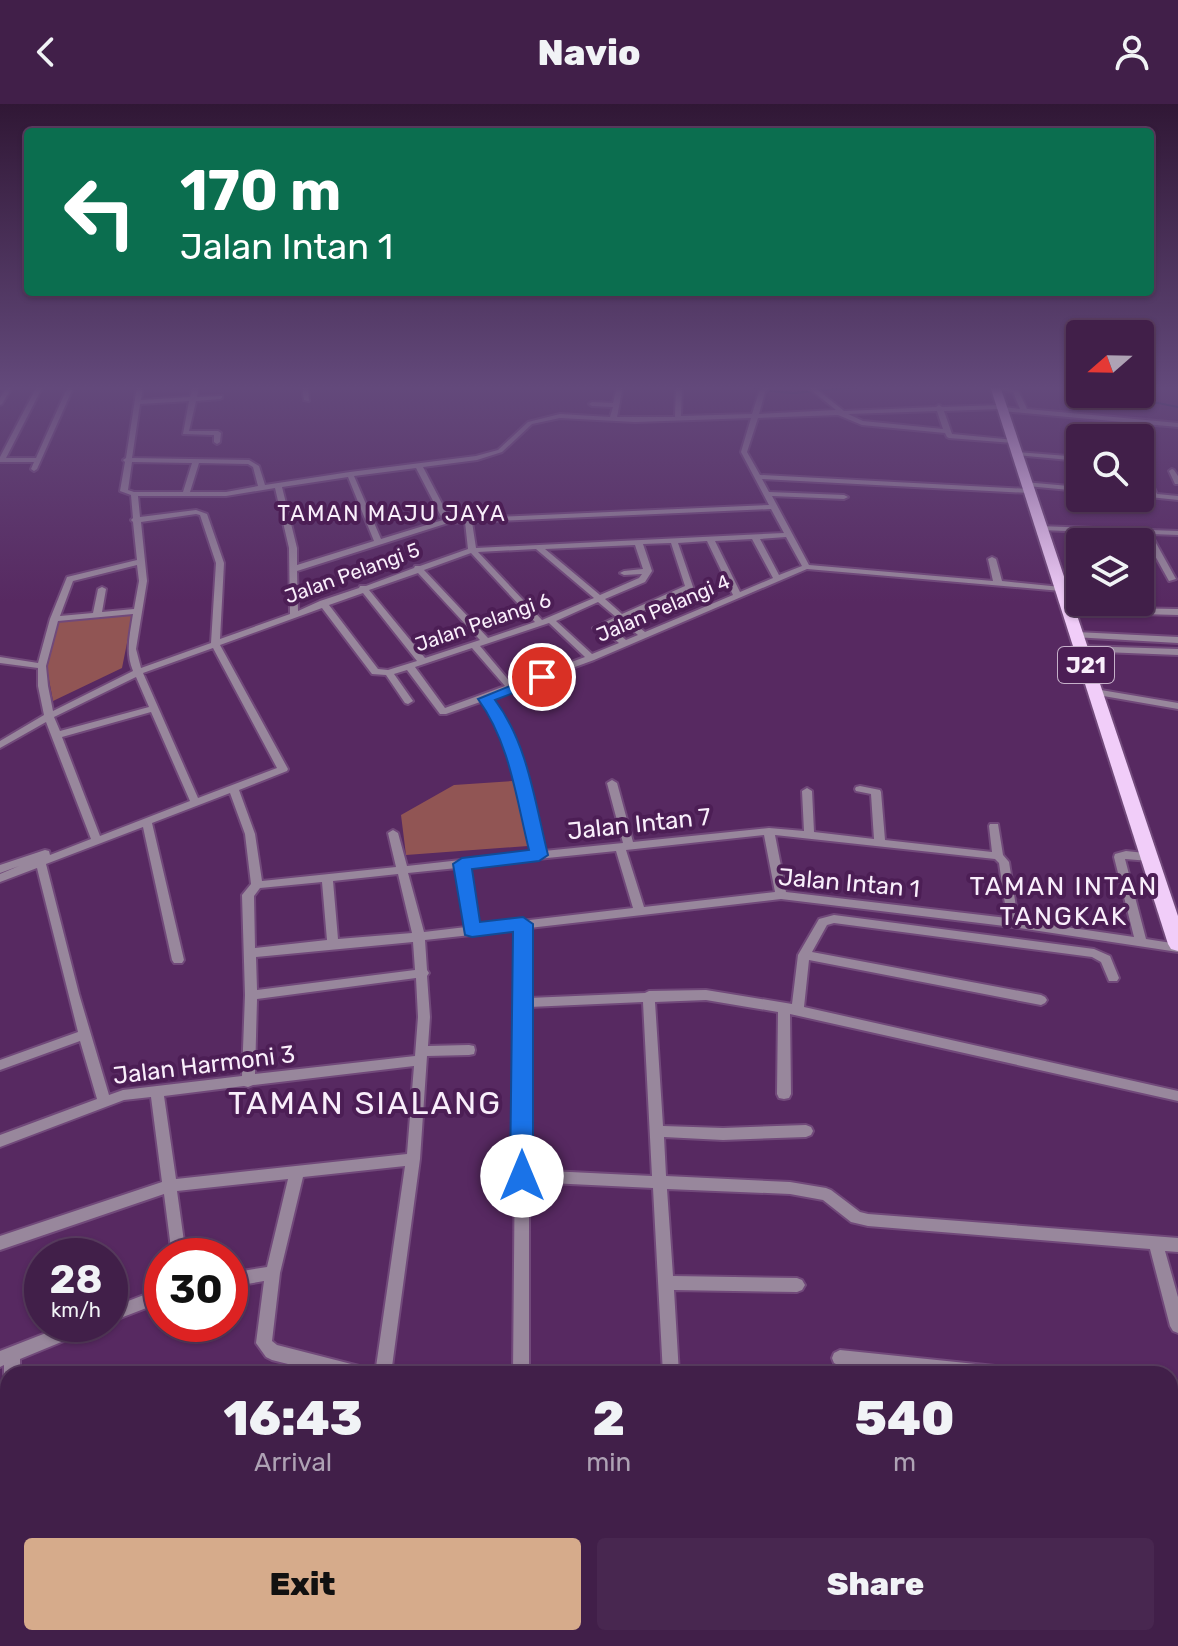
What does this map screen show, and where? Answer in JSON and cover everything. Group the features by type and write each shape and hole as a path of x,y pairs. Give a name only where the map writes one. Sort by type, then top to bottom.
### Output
{"main road":[{"name":"J21","path":"1018,458 1066,604"},
{"name":"J21","path":"1070,616 1178,946"}],"street":[{"path":"3,458 37,460 34,469"},
{"path":"262,488 256,466 249,462 126,460 124,491 186,495 262,488 474,458"},
{"path":"747,458 806,567 1061,589"},
{"path":"186,495 196,460"},
{"path":"418,465 447,521"},
{"path":"1172,471 1178,482"},
{"path":"350,474 378,541"},
{"path":"758,477 1066,488"},
{"path":"278,485 293,548 294,613"},
{"path":"134,494 143,581 132,649 136,673 195,802"},
{"path":"768,494 844,497"},
{"path":"1154,496 1178,498"},
{"path":"294,569 378,541 468,518 774,507"},
{"path":"0,869 147,822 283,769 215,643 220,563 203,514 196,512 135,520"},
{"path":"468,518 472,550 545,621 591,658"},
{"path":"1041,528 1066,529"},
{"path":"1154,532 1178,533"},
{"name":"Jalan Pelangi 5","path":"0,745 49,716 136,673 472,550 789,535"},
{"path":"755,537 777,579"},
{"path":"710,539 738,596"},
{"path":"624,573 648,571 638,541"},
{"path":"625,644 600,626 689,587 674,541"},
{"path":"537,546 644,636"},
{"path":"1154,546 1172,579"},
{"path":"992,559 998,583"},
{"path":"96,839 49,716 42,666 54,619 70,579 140,562"},
{"name":"Jalan Pelangi 4","path":"409,666 443,712 486,699 591,658 806,567"},
{"path":"418,568 486,641"},
{"name":"Jalan Pelangi 6","path":"323,603 375,672 389,673 599,600 642,580 648,571"},
{"path":"363,588 423,662"},
{"path":"97,615 102,589"},
{"path":"54,619 138,611"},
{"path":"1154,612 1178,612"},
{"path":"1079,642 1178,640"},
{"path":"1079,642 1178,652"},
{"path":"474,645 511,688"},
{"path":"0,660 42,666"},
{"path":"389,673 408,701"},
{"path":"1095,692 1178,706"},
{"path":"486,699 502,720 510,740 539,855"},
{"path":"57,735 153,709"},
{"path":"612,783 640,911"},
{"path":"860,789 871,789 877,794 880,842"},
{"path":"234,790 250,834 257,885 249,891 248,898 251,995 248,1082"},
{"path":"807,791 809,835"},
{"path":"147,822 178,960"},
{"path":"994,826 996,856 1004,862 1013,923"},
{"path":"769,831 781,895"},
{"name":"Jalan Intan 7","path":"257,885 769,831 996,856"},
{"path":"384,1366 413,1159 422,1056 423,973 419,937 393,833"},
{"path":"0,878 41,864 96,839"},
{"path":"1141,942 1119,859 1123,855 1150,857"},
{"path":"41,864 73,994 104,1100"},
{"path":"462,864 472,930"},
{"path":"327,879 333,944"},
{"name":"Jalan Intan 1","path":"250,953 419,937 781,895 1178,946"},
{"path":"784,1094 790,1009 804,955 823,922 834,919 1094,953 1106,959 1113,978"},
{"path":"521,1366 523,924"},
{"path":"804,955 1041,1000"},
{"path":"251,995 423,973"},
{"path":"523,1003 706,995 790,1009 1178,1096"},
{"path":"649,996 671,1366"},
{"path":"0,1065 86,1034"},
{"name":"Jalan Harmoni 3","path":"0,1141 104,1100 469,1050"},
{"path":"157,1091 177,1238"},
{"path":"657,1131 723,1134 806,1131"},
{"path":"0,1243 170,1186 413,1159"},
{"path":"297,1171 273,1273 263,1339 265,1347 272,1352 327,1366"},
{"path":"522,1176 790,1188 822,1193 856,1217 868,1220 1178,1245"},
{"path":"1156,1243 1178,1326"},
{"path":"248,1277 273,1273"},
{"path":"666,1283 797,1285"},
{"path":"6,1357 43,1342"},
{"path":"840,1358 918,1366"}],"shaded area":[{"path":"133,613 122,668 53,701 47,669 57,621"},
{"path":"513,781 528,846 406,855 401,815 454,785"}],"district":[{"name":"TAMAN MAJU JAYA","path":"392,513"},
{"name":"TAMAN INTAN TANGKAK","path":"1064,901"},
{"name":"TAMAN SIALANG","path":"365,1103"}],"route":[{"path":"522,1176 523,924 472,930 462,864 539,855 514,751 502,720 486,699 542,677"}]}
